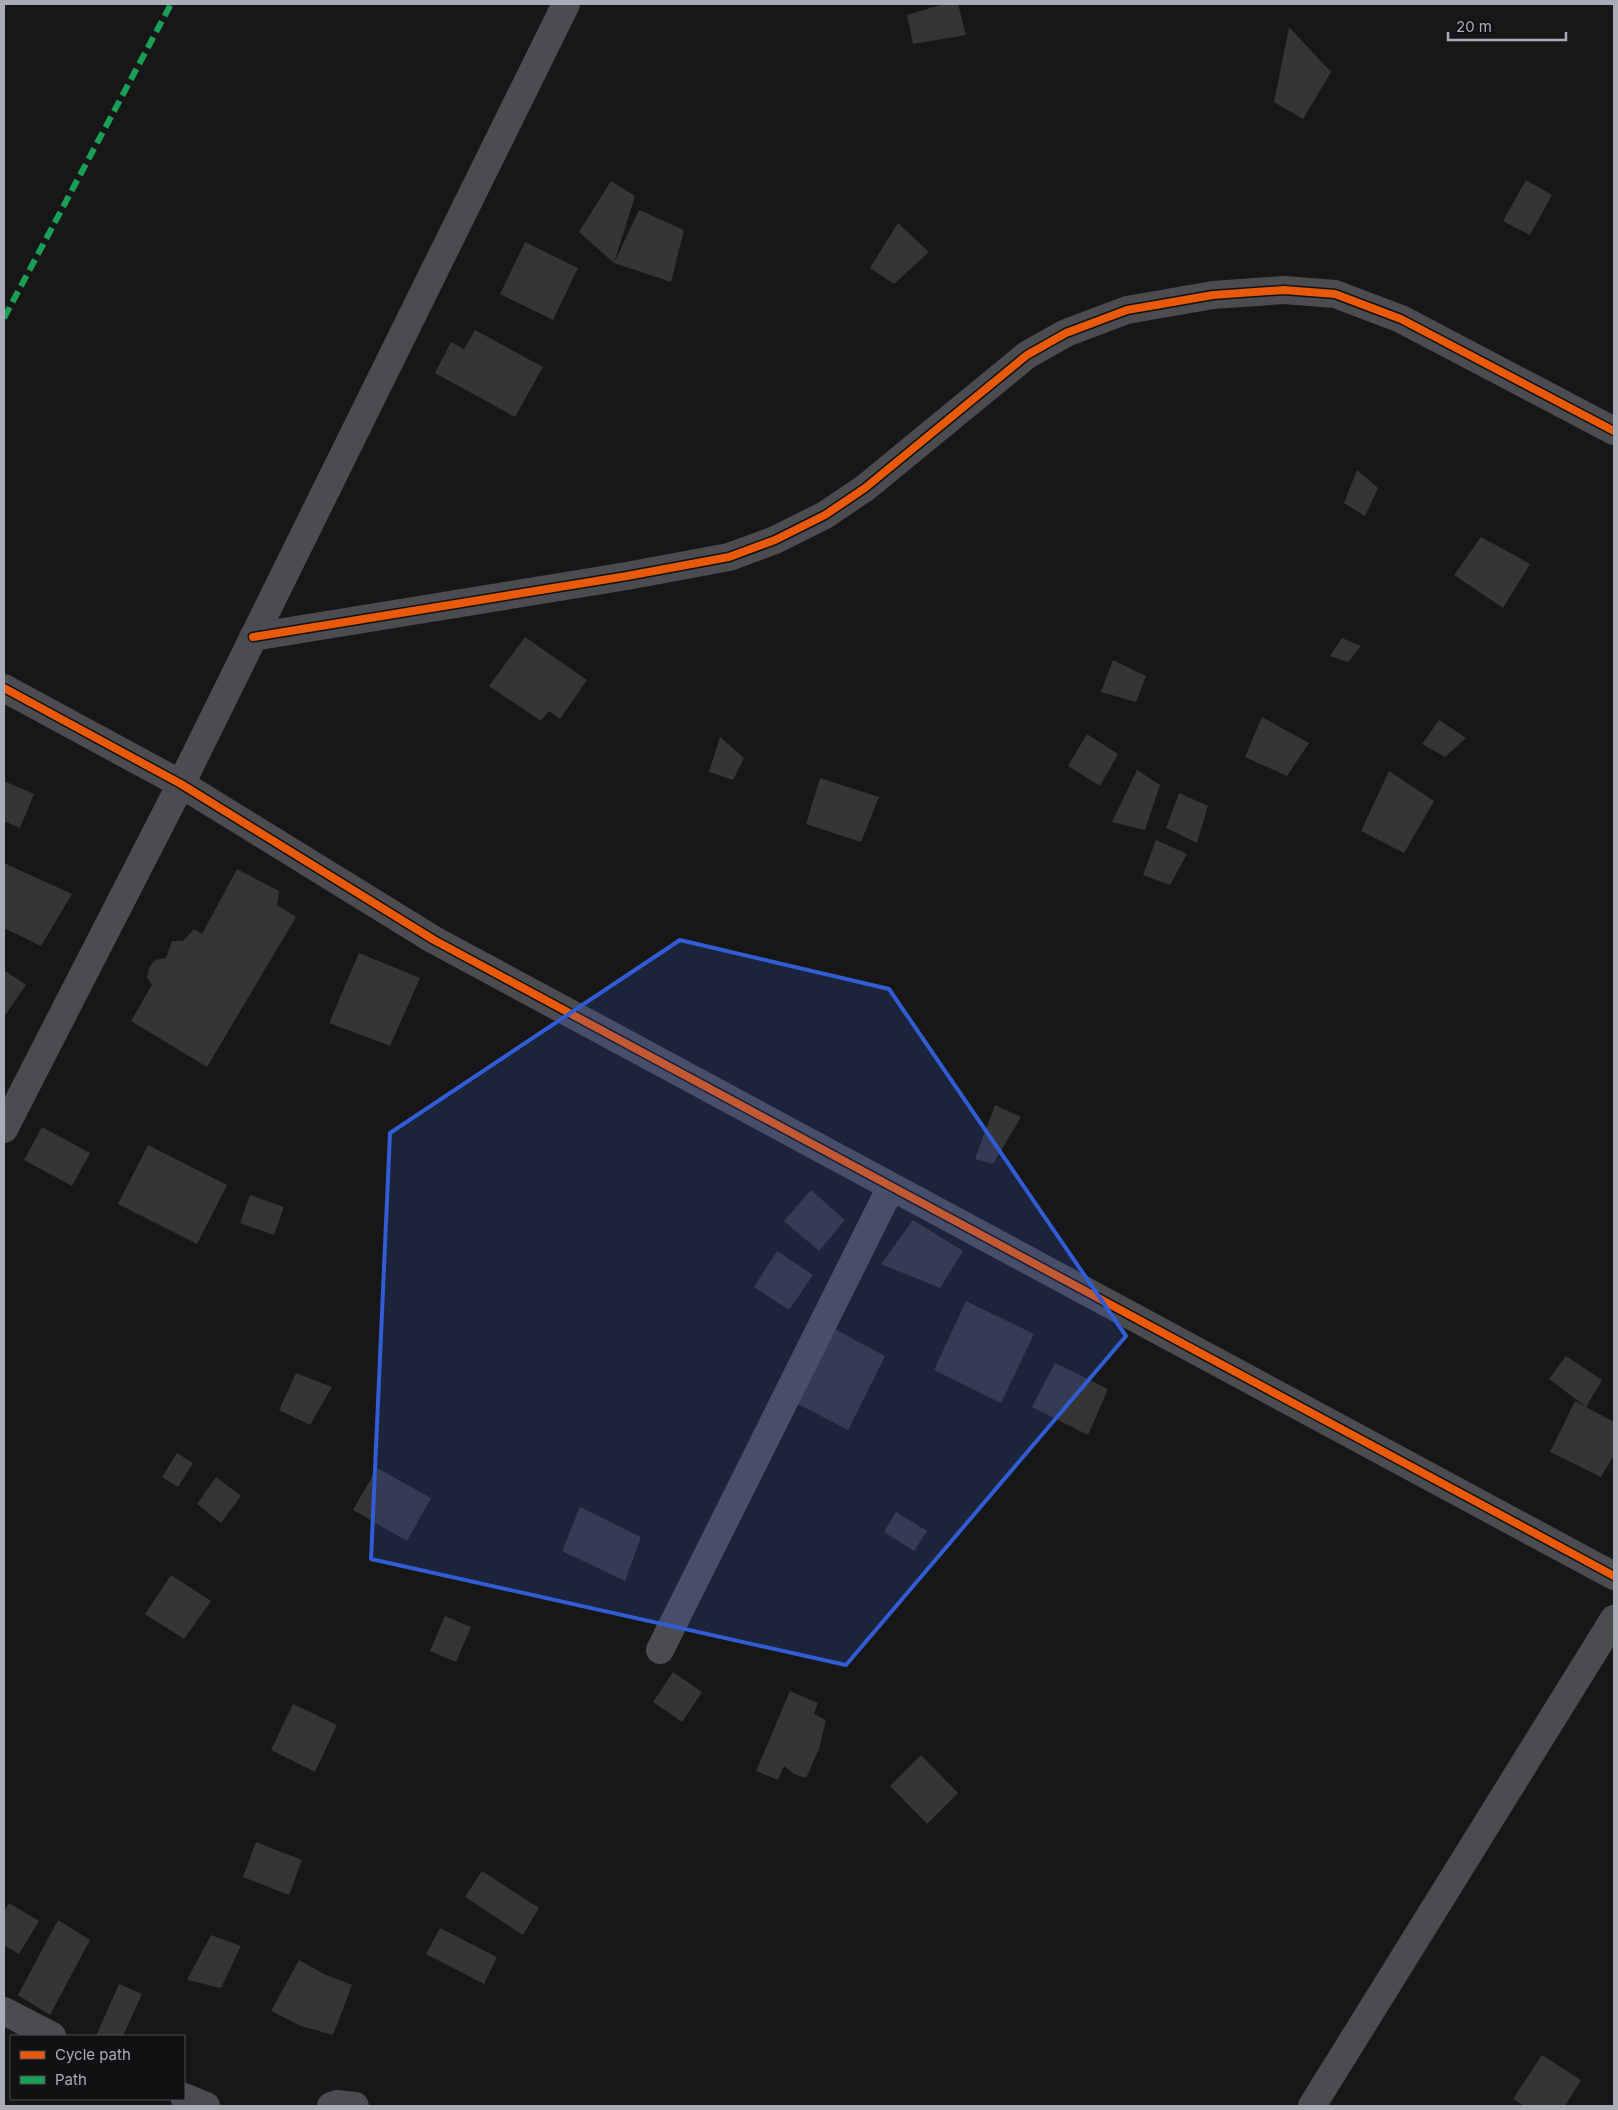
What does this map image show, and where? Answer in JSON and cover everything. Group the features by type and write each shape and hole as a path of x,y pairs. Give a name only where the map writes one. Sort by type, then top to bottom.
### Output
{"street":[{"path":"4,1129 181,784 566,4"},
{"path":"253,637 627,576 729,557 775,540 825,515 865,488 1027,356 1066,334 1127,310 1213,295 1284,290 1335,294 1401,319 1614,431"},
{"path":"4,688 181,784 434,940 1614,1576"},
{"path":"660,1650 891,1187"},
{"path":"1316,2105 1614,1619"},
{"path":"4,2011 50,2035"},
{"path":"185,2097 206,2106"},
{"path":"331,2106 337,2104 355,2106"}],"highlighted area":[{"path":"680,940 889,989 1126,1336 846,1665 371,1559 390,1133"}],"building":[{"path":"944,4 958,4 966,35 913,44 907,15"},
{"path":"1289,27 1331,72 1303,119 1274,102"},
{"path":"1526,180 1552,195 1530,235 1503,221"},
{"path":"611,181 635,196 614,263 579,232"},
{"path":"639,210 684,230 671,282 614,263"},
{"path":"898,223 929,252 894,284 870,268"},
{"path":"525,242 578,268 553,320 500,294"},
{"path":"475,330 543,367 515,417 435,373 451,342 464,349"},
{"path":"1357,470 1378,488 1365,516 1344,503"},
{"path":"1481,537 1530,564 1503,608 1454,575"},
{"path":"525,637 587,680 560,719 549,711 541,721 489,686"},
{"path":"1342,638 1361,646 1348,662 1330,656"},
{"path":"1113,660 1146,676 1136,702 1101,692"},
{"path":"1262,717 1309,743 1287,776 1245,757"},
{"path":"1439,720 1466,738 1445,757 1422,744"},
{"path":"1087,734 1118,754 1100,786 1068,766"},
{"path":"720,737 744,758 733,780 709,772"},
{"path":"1137,770 1160,785 1145,830 1112,822"},
{"path":"1389,771 1434,801 1404,853 1361,831"},
{"path":"820,778 879,797 861,842 806,824"},
{"path":"4,781 34,794 20,828 4,821"},
{"path":"1179,793 1208,806 1197,843 1166,828"},
{"path":"1156,840 1187,854 1170,885 1143,875"},
{"path":"4,863 72,894 41,946 4,928"},
{"path":"237,869 279,891 277,905 296,917 207,1067 131,1021 152,985 147,977 150,966 155,960 166,958 172,941 183,941 194,929 202,934"},
{"path":"359,953 420,978 390,1046 329,1023"},
{"path":"4,970 26,985 4,1017"},
{"path":"995,1105 1021,1117 993,1164 975,1159"},
{"path":"42,1127 90,1153 72,1186 24,1160"},
{"path":"148,1145 227,1185 197,1244 118,1204"},
{"path":"811,1190 845,1220 819,1251 784,1221"},
{"path":"250,1195 284,1207 274,1235 240,1223"},
{"path":"913,1220 963,1251 940,1288 881,1264"},
{"path":"777,1251 813,1275 789,1310 754,1287"},
{"path":"966,1301 1034,1334 1001,1403 934,1370"},
{"path":"827,1325 885,1356 848,1430 792,1401"},
{"path":"1566,1356 1602,1380 1586,1407 1549,1379"},
{"path":"1055,1363 1108,1389 1088,1435 1032,1407"},
{"path":"296,1373 332,1387 310,1425 279,1410"},
{"path":"1575,1401 1614,1422 1614,1455 1601,1477 1550,1452"},
{"path":"177,1453 193,1463 178,1487 162,1477"},
{"path":"377,1468 431,1498 407,1541 353,1510"},
{"path":"216,1477 241,1496 221,1523 197,1504"},
{"path":"580,1507 641,1537 625,1581 562,1551"},
{"path":"896,1512 927,1531 914,1551 884,1532"},
{"path":"171,1575 211,1601 184,1639 145,1614"},
{"path":"445,1616 471,1627 456,1662 430,1651"},
{"path":"673,1672 702,1692 682,1722 653,1702"},
{"path":"790,1691 818,1703 814,1714 826,1720 819,1749 806,1778 794,1774 784,1766 778,1780 756,1771"},
{"path":"293,1704 337,1725 315,1772 271,1750"},
{"path":"921,1755 958,1793 927,1824 890,1786"},
{"path":"256,1842 302,1860 289,1895 243,1877"},
{"path":"482,1871 539,1908 523,1935 465,1897"},
{"path":"9,1903 39,1921 19,1954 4,1945 4,1911"},
{"path":"58,1920 90,1940 50,2015 18,1995"},
{"path":"440,1928 497,1957 484,1984 426,1954"},
{"path":"211,1935 241,1946 221,1988 187,1980"},
{"path":"299,1960 324,1974 352,1985 333,2035 301,2026 271,2011"},
{"path":"119,1984 142,1994 123,2035 96,2035"},
{"path":"1542,2055 1581,2080 1565,2106 1524,2106 1513,2099"}],"marked path":[{"path":"4,318 171,4"}],"cycle path":[{"path":"253,637 627,576 729,557 775,540 825,515 865,488 1027,355 1066,333 1127,310 1213,295 1284,290 1335,294 1401,319 1614,431"},
{"path":"4,688 181,784 434,940 1614,1576"}]}
